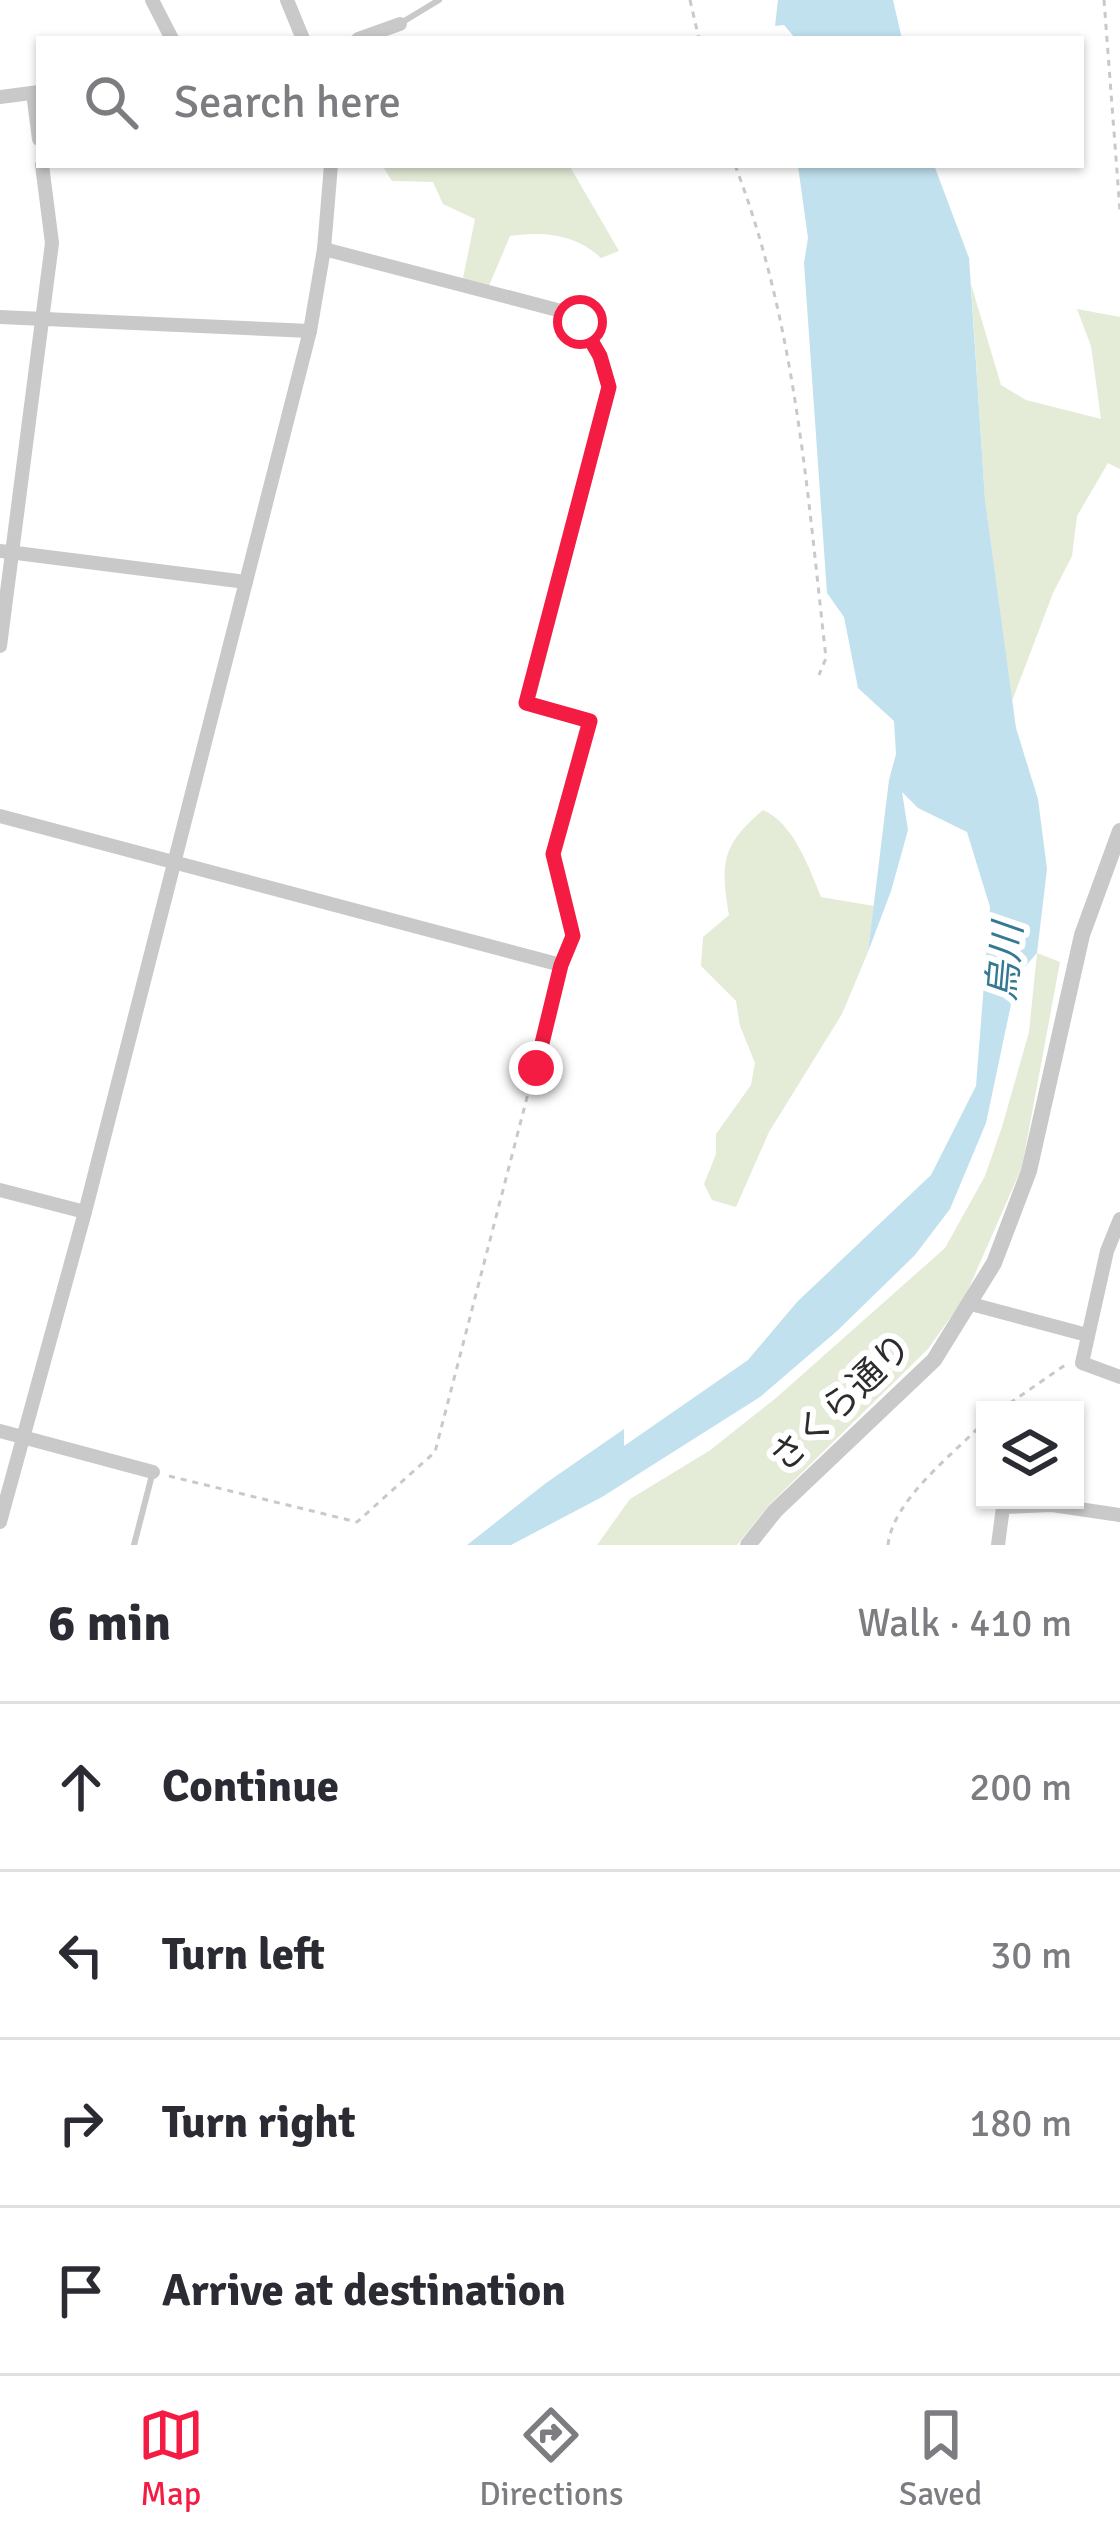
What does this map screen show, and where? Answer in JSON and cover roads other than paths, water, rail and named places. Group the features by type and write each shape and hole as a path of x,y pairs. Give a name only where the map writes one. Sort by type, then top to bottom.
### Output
{"street":[{"path":"152,0 170,36"},
{"path":"287,0 302,36"},
{"path":"366,36 400,24"},
{"path":"0,97 36,92"},
{"path":"0,646 6,552 45,319 52,243 42,168"},
{"path":"0,1522 85,1212 310,332 331,168"},
{"path":"0,816 561,965 573,936 553,854 590,721 526,703 609,387 600,356 580,322 566,312 324,249"},
{"path":"0,317 243,325 310,332"},
{"path":"6,552 246,582"},
{"name":"さくら通り","path":"748,1545 775,1511 934,1360 971,1304 1006,1237 1029,1171 1082,935 1120,831"},
{"path":"0,1190 85,1212"},
{"path":"1120,1219 1106,1251 1082,1363 1120,1377"},
{"path":"971,1304 1087,1335"},
{"path":"0,1431 153,1472"},
{"path":"998,1545 1004,1507 1052,1505 1120,1515"}],"lane":[{"path":"400,24 439,0"},
{"path":"134,1545 153,1472"}],"water":[{"path":"778,0 893,0 901,36 793,36 784,25 775,26"},
{"name":"烏川","path":"798,168 935,168 969,258 985,499 1016,728 1038,799 1047,869 1037,953 1017,976 986,1123 950,1209 915,1255 760,1397 602,1497 511,1545 467,1545 624,1429 624,1446 748,1360 797,1302 931,1175 976,1086 990,907 967,832 918,808 902,792 908,830 868,952 896,754 894,721 858,688 844,617 827,593 804,263 808,238"}]}
